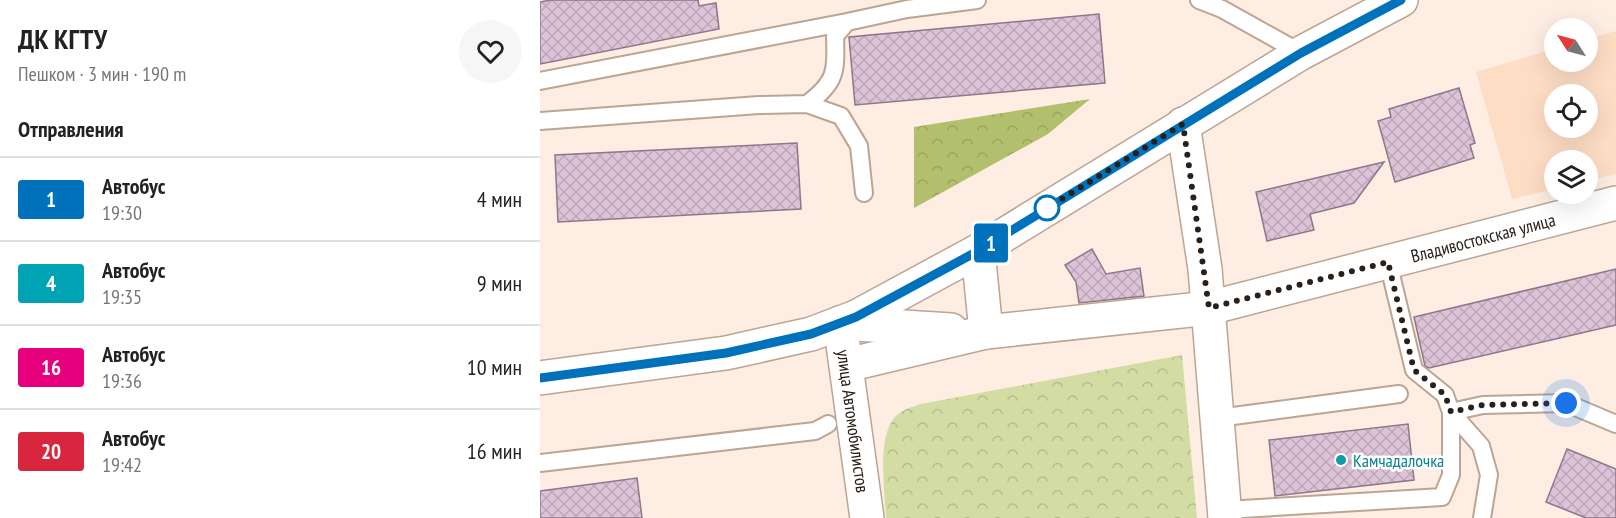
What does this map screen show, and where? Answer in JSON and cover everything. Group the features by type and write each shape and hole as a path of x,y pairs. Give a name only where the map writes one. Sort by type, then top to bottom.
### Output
{"street":[{"path":"540,378 726,353 811,334 840,323 908,291 978,251 1301,53 1401,0"},
{"path":"1183,124 1209,308 1225,514"},
{"name":"Владивостокская улица","path":"846,365 986,332 1209,308 1616,203"},
{"path":"978,251 986,332"},
{"name":"Владивостокская улица","path":"840,323 986,332"},
{"name":"улица Автомобилистов","path":"840,323 867,518"}],"lane":[{"path":"540,81 907,9 977,0"},
{"path":"1199,0 1222,9 1301,53"},
{"path":"807,104 824,91 836,68 835,36 847,22"},
{"path":"540,121 807,104 841,116 859,146 864,194"},
{"path":"1225,514 1442,497 1451,475 1451,412 1445,395 1414,370 1388,262"},
{"path":"1218,418 1398,394"},
{"path":"1451,412 1483,405 1566,403 1616,424"},
{"path":"1451,412 1481,446 1489,475 1482,518"},
{"path":"540,463 815,431 828,424"}],"shaded area":[{"path":"1616,31 1616,174 1598,178 1598,150 1544,150 1544,191 1512,199 1476,72 1544,52 1544,72 1598,72 1598,36"}],"green space":[{"path":"1090,99 1048,134 914,208 914,127"},
{"path":"1182,355 1197,518 886,518 883,465 886,437 896,416 905,410 921,404"}],"building":[{"path":"551,0 698,0 699,6 716,3 719,29 540,64 540,2"},
{"path":"1099,14 1105,83 855,105 849,37"},
{"path":"1459,88 1475,143 1470,145 1474,158 1395,182 1378,121 1391,117 1389,109"},
{"path":"797,143 801,209 558,222 555,155"},
{"path":"1384,162 1354,203 1310,214 1314,230 1267,241 1256,192"},
{"path":"1092,249 1106,274 1140,268 1144,296 1079,303 1076,282 1065,265"},
{"path":"1616,269 1616,325 1429,368 1425,366 1414,317"},
{"name":"Камчадалочка","path":"1408,424 1414,480 1275,496 1269,440"},
{"path":"1567,449 1616,469 1616,518 1586,518 1546,502"},
{"path":"637,478 642,518 540,518 540,491"}],"bus line":[{"name":"1","path":"540,378 726,353 811,334 856,317 908,291 978,251 1301,53 1401,0"}],"place":[{"name":"Камчадалочка","path":"1341,460"}],"route":[{"path":"1047,208 1041,212 1183,124 1209,308 1388,262 1414,370 1445,395 1451,412 1483,405 1566,403"}]}
